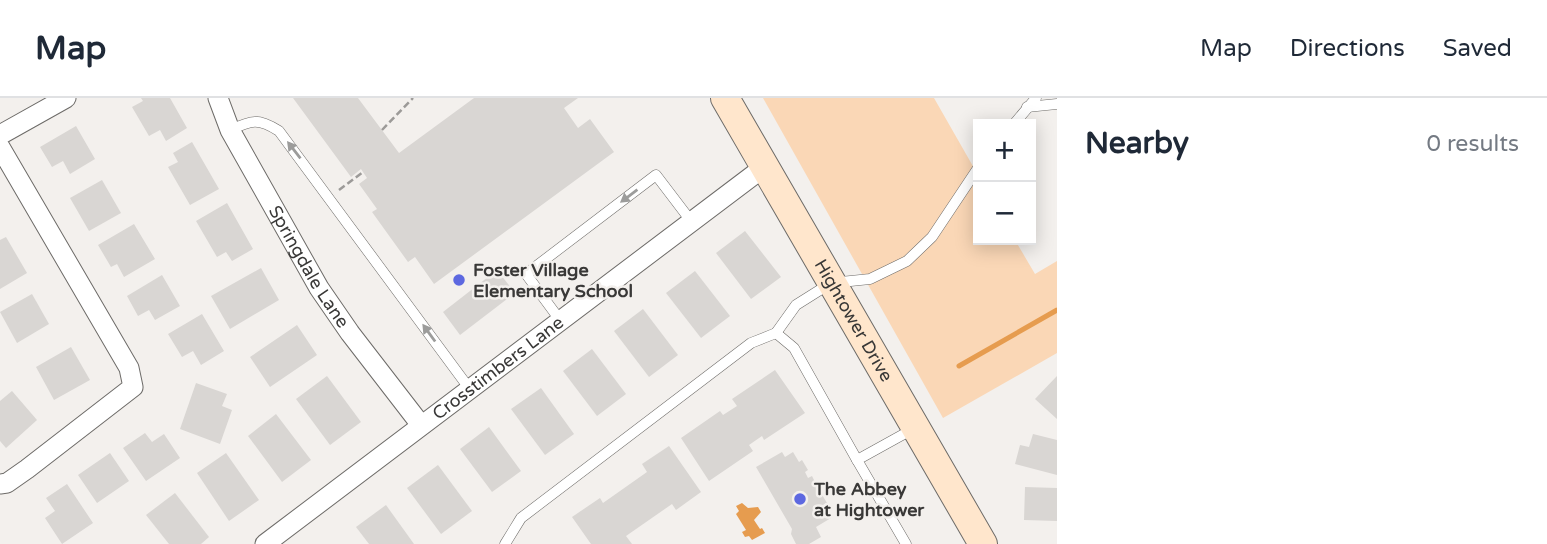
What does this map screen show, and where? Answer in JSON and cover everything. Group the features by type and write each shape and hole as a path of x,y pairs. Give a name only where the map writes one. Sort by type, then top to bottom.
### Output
{"street":[{"path":"0,135 66,98"},
{"name":"Springdale Lane","path":"218,98 230,130 319,288 421,425"},
{"name":"Hightower Drive","path":"725,98 983,544"},
{"path":"0,146 129,368 133,387 17,476 0,484"},
{"name":"Crosstimbers Lane","path":"265,544 764,167"}],"lane":[{"path":"1018,119 1036,98"},
{"path":"1027,107 1057,104"},
{"path":"230,130 249,121 256,121 264,122 279,131 469,388"},
{"path":"560,320 526,274 656,175 691,221"},
{"path":"505,544 521,517 751,343 776,333 796,305 831,283 870,279 907,261 932,237 973,176"},
{"path":"776,333 794,348 906,544"},
{"path":"858,460 916,428"}],"path":[{"path":"382,130 412,98"},
{"path":"339,190 363,173"}],"shaded area":[{"path":"763,98 934,98 973,166 973,245 1018,245 1035,274 1057,261 1057,353 943,418"},
{"path":"742,503 748,508 758,507 761,512 754,520 765,533 752,540 749,536 745,537 742,532 746,530 736,514 739,511 736,506"}],"building":[{"path":"141,98 170,98 187,128 166,141 160,130 149,136 132,107 143,101"},
{"path":"293,98 358,98 399,153 474,98 578,98 564,108 578,128 590,119 614,152 434,284 415,257 408,262 372,212 377,209 359,184 367,178 361,169 351,177"},
{"path":"76,126 95,159 70,174 63,161 52,167 40,147"},
{"path":"192,142 219,189 190,205 168,167 178,162 173,153"},
{"path":"102,180 121,213 89,231 70,198"},
{"path":"227,203 253,249 232,261 226,252 217,257 196,221"},
{"path":"134,224 155,259 124,277 117,264 111,267 98,245"},
{"path":"745,231 781,277 751,299 716,253"},
{"path":"6,237 27,273 0,289 0,240"},
{"path":"261,268 279,300 230,329 211,296"},
{"path":"497,270 515,293 460,335 443,312"},
{"path":"695,271 730,316 701,338 666,293"},
{"path":"162,275 180,306 155,320 149,310 138,316 127,296"},
{"path":"32,294 49,324 17,343 0,312"},
{"path":"643,309 678,355 649,377 614,331"},
{"path":"202,314 224,351 201,365 193,351 182,357 168,334"},
{"path":"297,325 317,355 270,387 250,357"},
{"path":"71,347 90,380 54,400 36,367"},
{"path":"592,349 626,394 597,416 563,371"},
{"path":"775,370 805,413 764,440 762,436 749,445 753,451 709,481 681,438 720,411 723,415 737,406 732,399"},
{"path":"327,376 361,422 330,445 296,399"},
{"path":"1057,376 1057,419 1035,399"},
{"path":"196,383 227,394 222,406 232,410 220,444 180,429"},
{"path":"541,388 574,434 545,455 511,409"},
{"path":"12,391 37,420 6,448 0,441 0,401"},
{"path":"276,414 311,460 282,482 248,436"},
{"path":"489,427 521,471 492,492 460,449"},
{"path":"145,433 152,442 164,434 180,458 146,481 123,448"},
{"path":"1033,434 1057,440 1057,475 1015,464 1020,445 1029,447"},
{"path":"669,446 701,492 676,510 672,504 626,536 632,544 591,544 572,517 600,498 603,503 647,472 642,464"},
{"name":"The Abbey at Hightower","path":"782,452 785,457 793,452 799,462 802,460 808,470 805,472 808,478 812,476 819,490 816,491 818,495 821,493 827,503 823,505 831,518 816,527 821,537 809,544 796,544 791,534 792,529 756,467"},
{"path":"110,453 129,481 97,503 78,475"},
{"path":"226,453 259,500 229,521 197,473"},
{"path":"438,465 472,511 441,534 407,488"},
{"path":"67,484 93,523 62,544 45,518 55,511 46,498"},
{"path":"1025,487 1057,488 1057,521 1024,520"},
{"path":"175,493 209,537 201,544 169,544 146,515"},
{"path":"386,505 414,544 369,544 356,527"}],"waterway":[{"path":"959,366 1057,310"}],"place":[{"name":"Foster Village Elementary School","path":"459,280"},
{"name":"The Abbey at Hightower","path":"800,499"}]}
